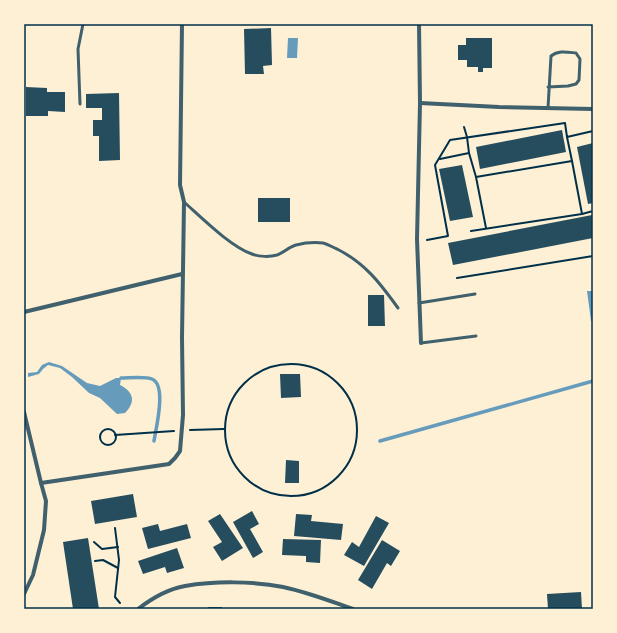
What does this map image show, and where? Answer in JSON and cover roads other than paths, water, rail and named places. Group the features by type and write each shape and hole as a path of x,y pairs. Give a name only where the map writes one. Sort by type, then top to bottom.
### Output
{"street":[{"path":"41,483 169,464 176,458 180,451 183,415 182,274 184,202 180,185 182,24"},
{"path":"419,24 420,103 417,238 421,343"},
{"path":"420,103 499,107 593,109"},
{"path":"24,312 182,274"},
{"path":"24,412 46,501 44,530 33,575 24,594"},
{"path":"138,609 160,595 184,586 242,582 282,587 317,596 353,609"}],"lane":[{"path":"80,104 78,49 82,24"},
{"path":"548,87 576,84 579,80 580,59 576,52 554,53 551,56 548,87 548,108"},
{"path":"184,202 218,232 253,255 276,255 294,246 313,242 325,243 346,254 365,267 383,286 398,308"},
{"path":"419,303 475,294"},
{"path":"421,343 476,336"}],"water":[{"path":"288,38 298,38 297,58 287,58"},
{"path":"587,291 593,291 593,320 591,321"},
{"path":"49,362 62,366 87,383 100,386 116,378 121,378 120,385 131,394 132,401 129,409 125,413 117,414 100,398 89,393 60,368 48,365 39,374 28,377 28,373 37,372 42,365"}],"waterway":[{"path":"121,378 145,378 152,379 156,383 159,389 160,398 154,441"},
{"path":"380,441 593,381"}]}
